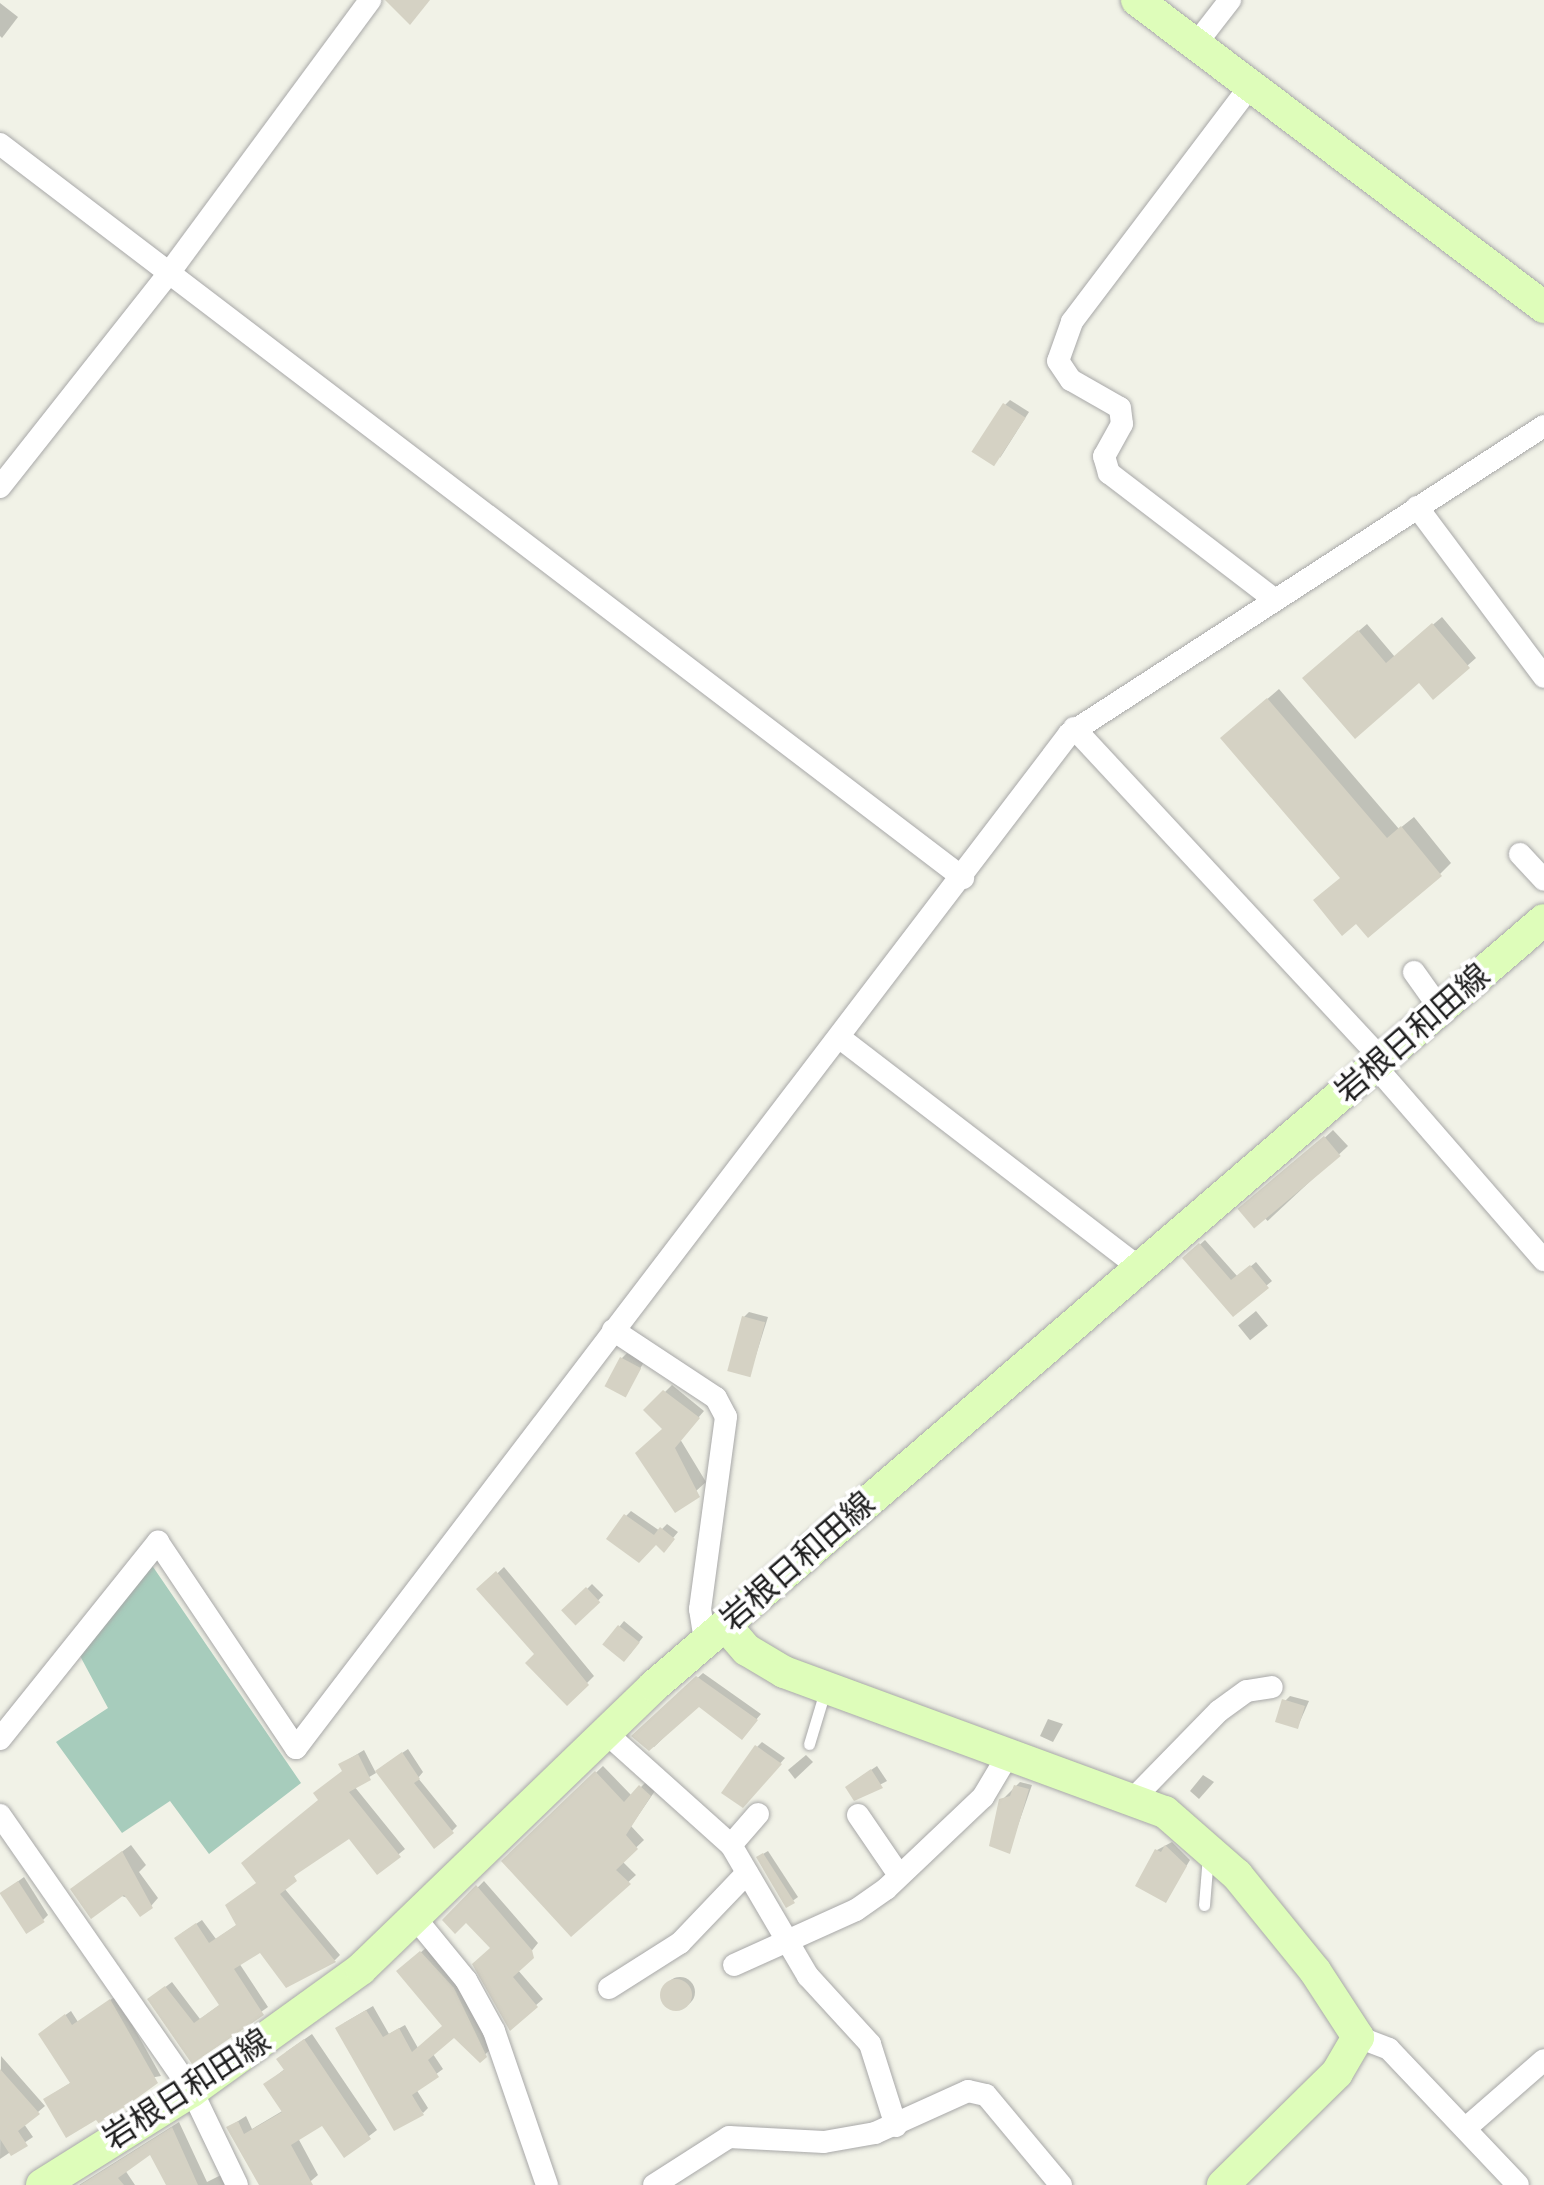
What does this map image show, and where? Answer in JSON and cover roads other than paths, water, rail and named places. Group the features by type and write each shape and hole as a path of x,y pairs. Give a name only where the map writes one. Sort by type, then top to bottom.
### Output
{"main road":[{"path":"1144,2 1544,307"},
{"name":"岩根日和田線","path":"42,2185 304,2013 416,1919 715,1633 1544,920"},
{"path":"715,1633 826,1687 1132,1800 1185,1824 1209,1844 1315,1971 1358,2037 1337,2073 1223,2185"}],"street":[{"path":"0,487 169,273 370,0"},
{"path":"1196,45 1230,0"},
{"path":"1251,85 1072,322 1058,361 1071,380 1120,408 1122,424 1104,456 1110,473 1274,599"},
{"path":"0,144 963,878"},
{"path":"0,1739 158,1542 296,1748 1074,728 1544,426"},
{"path":"1417,507 1544,677"},
{"path":"1074,728 1379,1064 1544,1260"},
{"path":"1520,854 1544,880"},
{"path":"1414,972 1440,1010"},
{"path":"840,1038 1141,1269"},
{"path":"613,1330 716,1398 726,1417 702,1592 715,1633"},
{"path":"1132,1800 1219,1712 1247,1692 1272,1687"},
{"path":"606,1734 731,1845 808,1976 870,2044 896,2126"},
{"path":"734,1965 785,1937 856,1910 976,1805 1008,1755"},
{"path":"731,1845 758,1814"},
{"path":"0,1815 192,2090 238,2185"},
{"path":"858,1815 900,1875"},
{"path":"609,1988 680,1943 747,1873"},
{"path":"416,1919 466,1980 494,2032 546,2185"},
{"path":"1358,2037 1389,2049 1518,2185"},
{"path":"1466,2128 1544,2060"},
{"path":"654,2185 728,2137 824,2142 896,2126 960,2093 977,2092 1061,2185"}],"lane":[{"path":"809,1744 826,1687"},
{"path":"1204,1905 1209,1844"}]}
